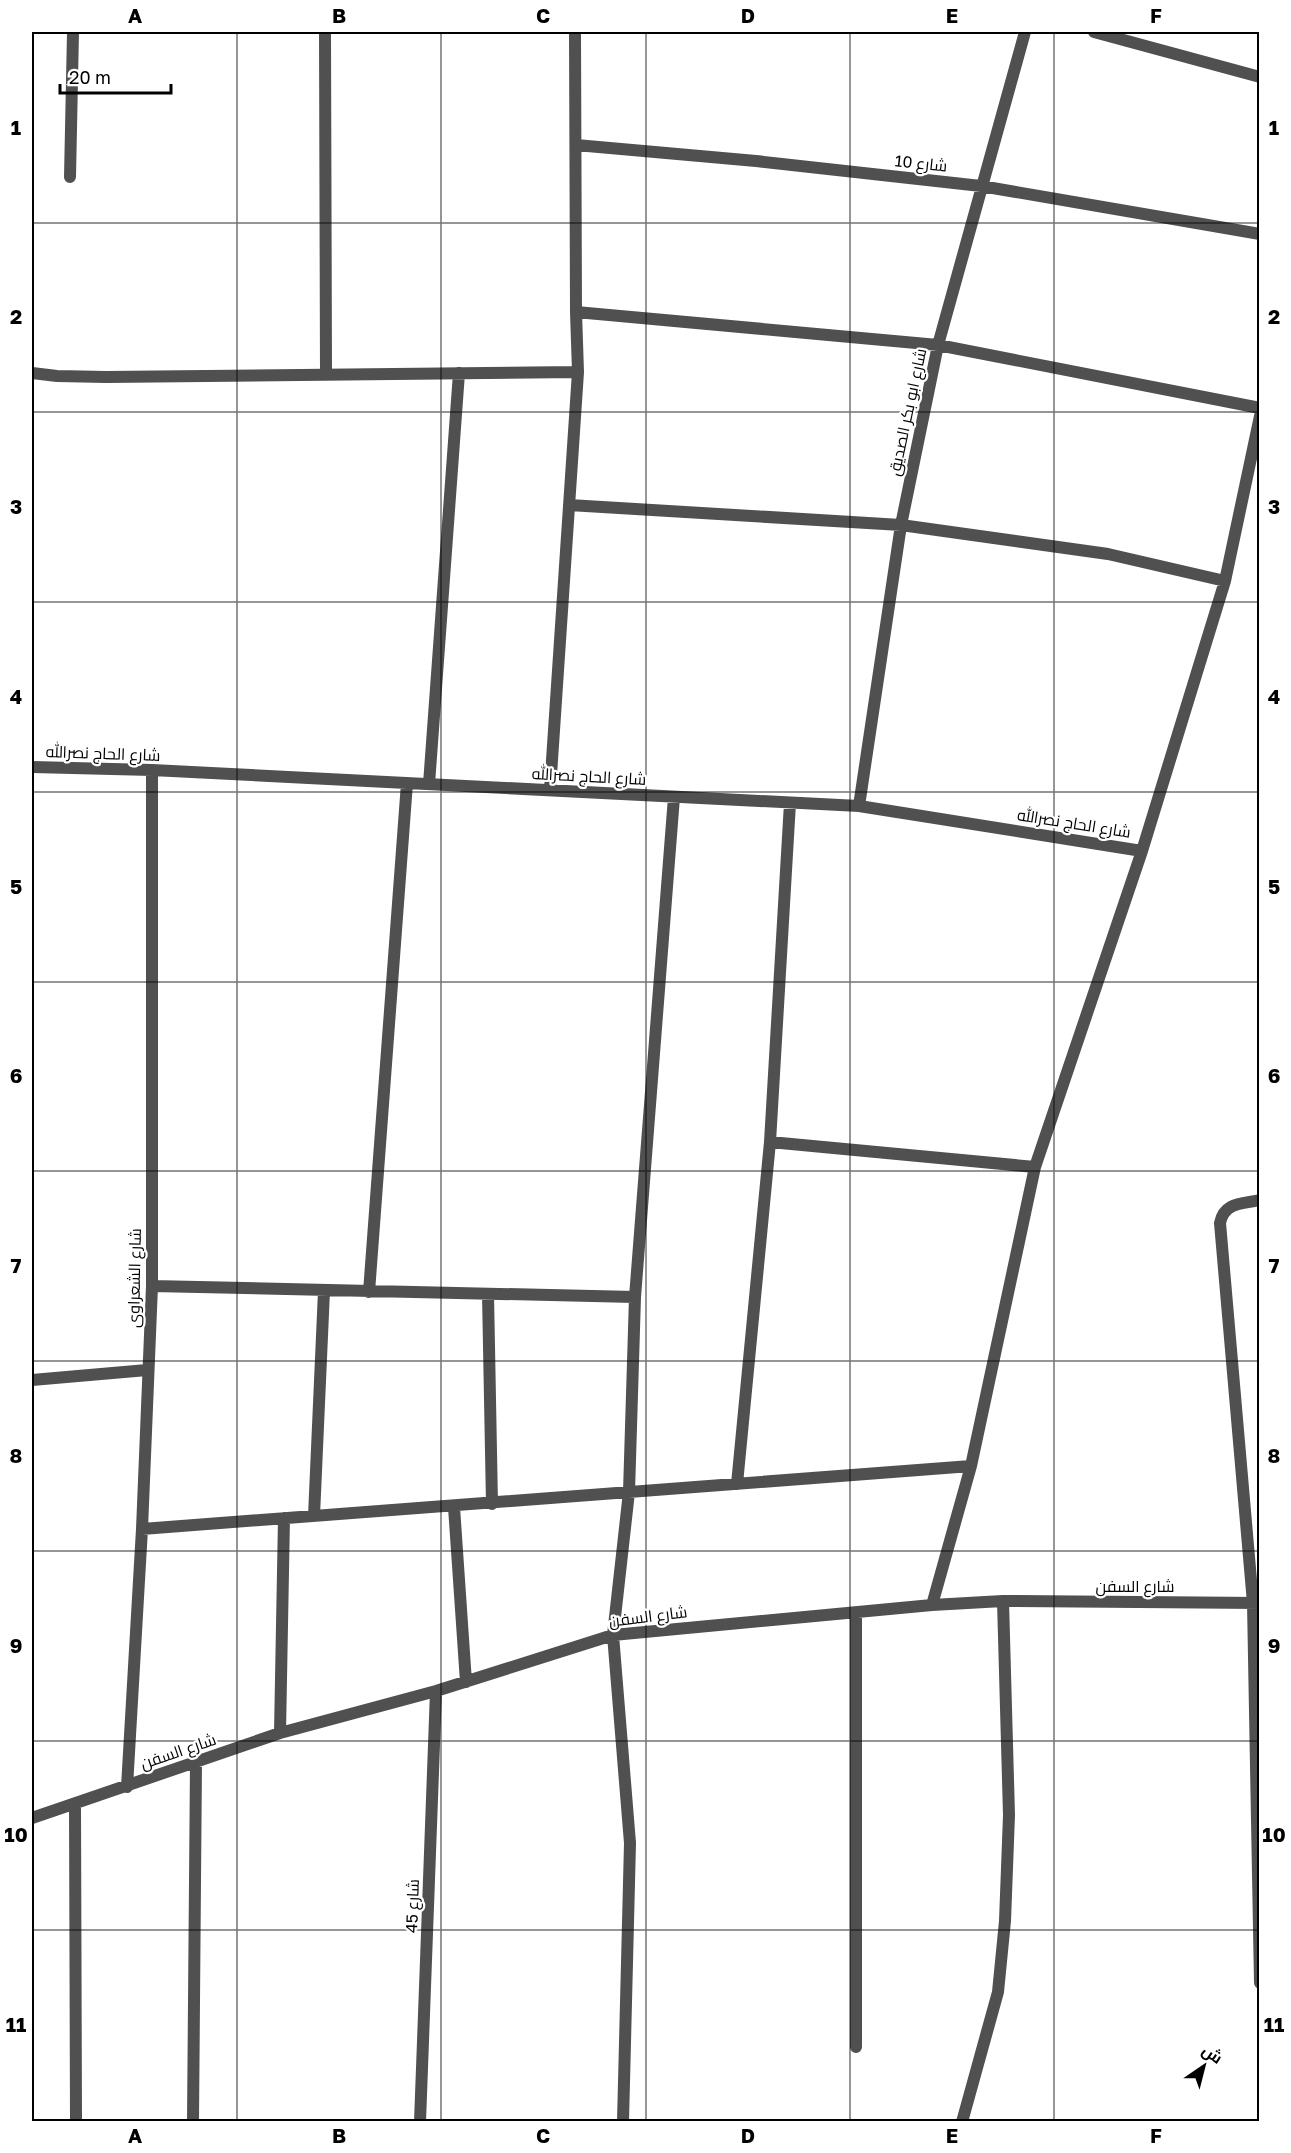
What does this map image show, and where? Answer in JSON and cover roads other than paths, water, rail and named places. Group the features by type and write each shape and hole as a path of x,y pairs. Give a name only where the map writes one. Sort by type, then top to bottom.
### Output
{"street":[{"path":"70,177 73,32"},
{"path":"325,32 326,374"},
{"path":"550,790 578,372 575,32"},
{"name":"شارع ابو بكر الصديق","path":"859,806 901,525 938,345 1025,32"},
{"path":"1094,32 1260,77"},
{"name":"شارع 10","path":"576,145 756,161 981,186 1260,234"},
{"path":"576,312 938,345 1260,408"},
{"path":"32,373 96,377 578,372"},
{"path":"429,784 459,373"},
{"path":"932,1605 971,1466 1035,1167 1142,851 1225,581 1260,416"},
{"path":"569,505 901,525 1108,554 1225,581"},
{"name":"شارع الحاج نصرالله","path":"32,767 152,770 859,806 1142,851"},
{"name":"شارع الشعراوى","path":"127,1786 142,1529 152,1286 152,770"},
{"path":"369,1292 407,783"},
{"path":"623,2121 630,1844 613,1635 629,1492 635,1297 674,797"},
{"path":"737,1484 770,1142 790,803"},
{"path":"770,1142 1035,1167"},
{"path":"1260,1200 1226,1209 1220,1223 1256,1603 1260,1983"},
{"path":"152,1286 635,1297"},
{"path":"314,1516 324,1291"},
{"path":"488,1294 492,1504"},
{"path":"32,1380 147,1370"},
{"path":"142,1529 971,1466"},
{"path":"454,1507 466,1682"},
{"path":"280,1733 284,1518"},
{"path":"962,2121 998,1992 1005,1921 1009,1815 1003,1601"},
{"name":"شارع السفن","path":"32,1818 280,1733 436,1691 613,1635 932,1605 1003,1601 1256,1603"},
{"path":"856,1613 856,2047"},
{"name":"شارع 45","path":"420,2121 436,1691"},
{"path":"193,2121 196,1762"},
{"path":"75,1804 76,2121"}]}
